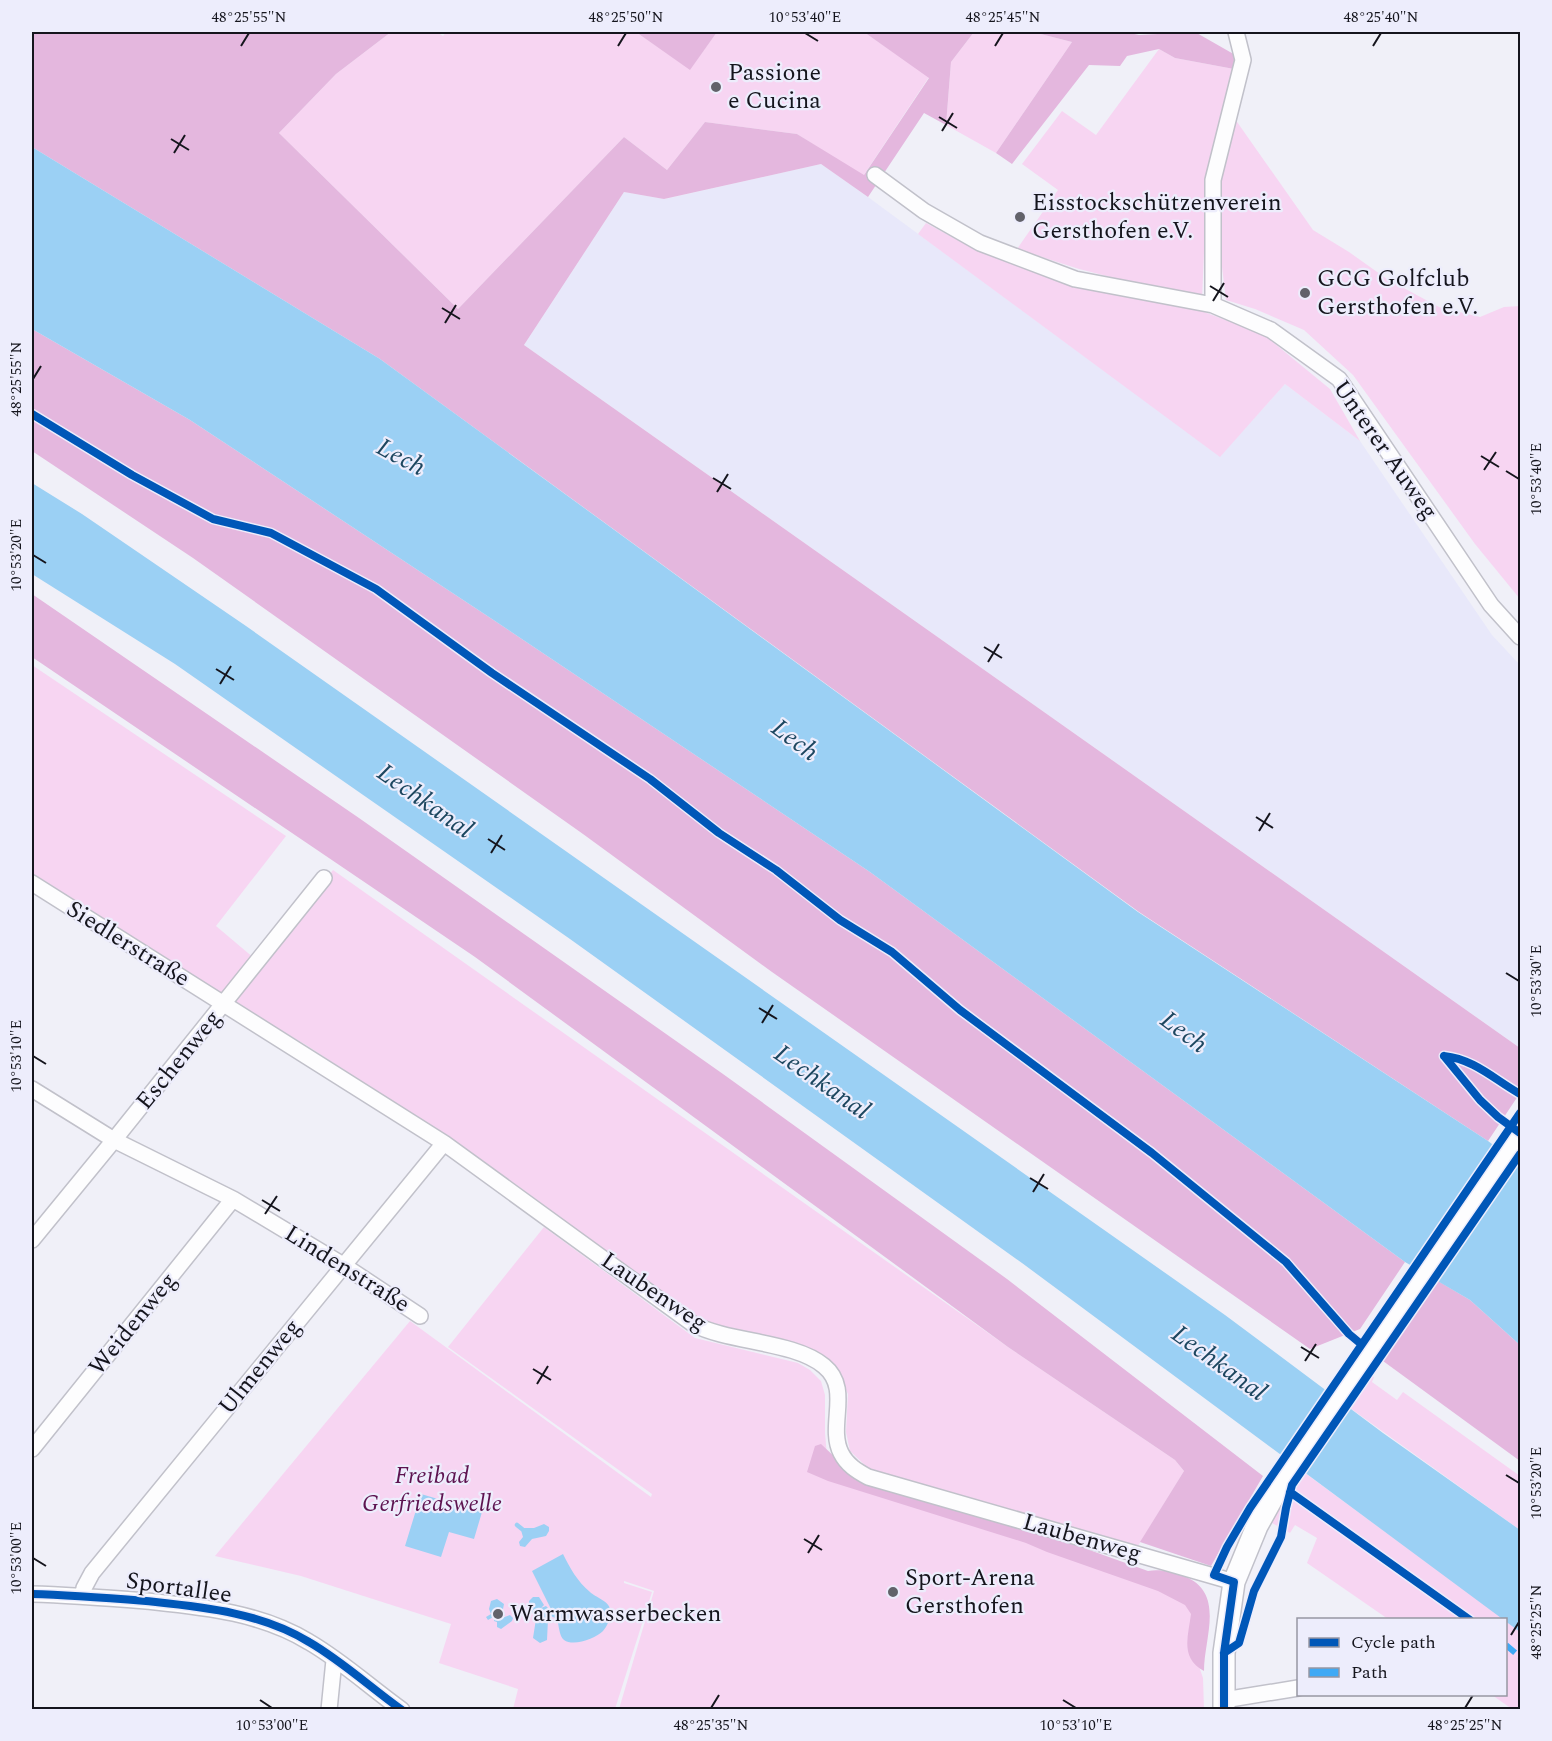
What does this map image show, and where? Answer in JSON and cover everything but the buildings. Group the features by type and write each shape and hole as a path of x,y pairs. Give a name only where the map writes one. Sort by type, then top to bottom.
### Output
{"main road":[{"path":"1224,1705 1224,1653 1234,1582 1257,1526 1282,1479 1521,1132"}],"street":[{"path":"1214,305 1213,180 1243,60 1236,32"},
{"name":"Unterer Auweg","path":"875,175 924,211 980,243 1075,279 1214,305 1271,330 1339,378 1491,605 1521,637"},
{"name":"Eschenweg","path":"32,1240 324,878"},
{"name":"Siedlerstraße","path":"32,883 224,1004"},
{"name":"Laubenweg","path":"224,1004 444,1143 693,1324 718,1334 791,1351 809,1357 823,1366 831,1374 839,1396 837,1434 841,1452 851,1466 868,1477 1234,1582"},
{"name":"Lindenstraße","path":"32,1089 114,1140 234,1198 343,1265 420,1316"},
{"name":"Ulmenweg","path":"83,1596 84,1588 92,1573 444,1143"},
{"name":"Weidenweg","path":"32,1449 234,1198"},
{"name":"Sportallee","path":"32,1594 83,1596 200,1607 266,1621 310,1642 402,1710"},
{"path":"329,1710 334,1660"},
{"path":"1224,1705 1297,1688"}],"shaded area":[{"path":"32,32 391,32 336,74 279,133 458,309 624,137 667,170 705,122 797,134 864,175 929,78 864,32 974,32 951,62 946,125 924,113 868,197 821,164 664,199 624,192 524,345 1520,1048 1520,1093 1488,1141 1139,912 380,359 32,147"},
{"path":"636,32 717,32 690,70"},
{"path":"1033,32 1125,32 1139,35 1195,32 1237,56 1234,69 1175,58 1159,49 1127,56 1120,66 1089,65 1012,164 996,153 1072,42"},
{"path":"821,164 1220,456 1285,384 1360,441 1492,635 1520,665 1520,1048 524,345 624,192 665,199"},
{"path":"32,329 190,420 870,872 1405,1262 1360,1329 1310,1349 772,972 583,834 193,558 32,451"},
{"path":"32,594 359,818 723,1074 1007,1279 1263,1476 1211,1566 1140,1542 1184,1471 1175,1460 1008,1347 475,957 32,657"},
{"path":"1438,1281 1470,1300 1520,1345 1520,1461 1383,1361"},
{"path":"821,1444 838,1460 1148,1571 1162,1571 1184,1576 1197,1584 1205,1593 1209,1605 1210,1617 1204,1671 1191,1660 1187,1639 1191,1614 1185,1605 1158,1591 1026,1543 828,1481 807,1472 815,1446"}],"green space":[{"path":"391,32 437,32 443,36 446,32 636,32 690,69 717,32 864,32 929,77 863,176 797,134 705,122 667,170 624,137 458,309 279,133 336,74"},
{"path":"974,32 1033,32 1072,42 996,153 946,125 951,62"},
{"path":"1159,49 1175,58 1234,69 1207,180 1202,300 1079,269 1017,249 1058,190 1022,164 1062,111 1096,135"},
{"path":"1235,119 1313,230 1387,279 1439,307 1480,317 1504,307 1520,306 1520,599 1475,544 1353,375 1304,330 1255,309 1226,300 1219,242 1221,182"},
{"path":"926,223 976,250 1070,283 1196,309 1263,334 1330,389 1360,441 1285,384 1220,457 918,234"},
{"path":"32,665 286,836 216,926 260,963 333,870 1008,1347 1175,1460 1184,1471 1138,1546 1016,1515 870,1470 850,1451 846,1432 848,1394 834,1365 825,1356 796,1346 708,1325 685,1313 487,1164 306,1045 240,1006 32,873"},
{"name":"Freibad Gerfriedswelle","path":"544,1227 695,1338 798,1363 810,1370 821,1381 825,1395 828,1468 1178,1586 1197,1613 1192,1646 1203,1678 1204,1709 619,1709 654,1591 624,1581 624,1583 652,1592 615,1709 513,1709 518,1689 439,1663 451,1624 301,1576 215,1556 410,1321 651,1497 652,1494 448,1347"},
{"path":"1372,1376 1374,1377 1372,1382 1397,1400 1403,1392 1520,1476 1520,1530 1350,1408"},
{"path":"1305,1473 1503,1618 1387,1618 1307,1563 1317,1538 1295,1525 1290,1533 1272,1523 1287,1490 1295,1488"},
{"path":"1507,1622 1520,1632 1520,1709 1512,1709 1493,1696 1507,1696"}],"water":[{"name":"Lech","path":"32,147 380,359 1138,912 1488,1141 1520,1165 1520,1345 1470,1300 1405,1262 870,872 190,420 32,329"},
{"name":"Lechkanal","path":"32,483 82,514 246,626 1225,1315 1383,1433 1520,1530 1520,1632 1507,1622 1507,1618 1501,1618 1022,1263 570,939 175,664 32,574"},
{"path":"421,1494 482,1512 474,1539 449,1532 441,1557 405,1546"},
{"path":"544,1524 549,1527 546,1536 532,1539 525,1547 520,1546 523,1528 534,1528"},
{"path":"563,1554 581,1583 609,1606 610,1618 600,1634 585,1641 573,1643 562,1638 557,1619 551,1616 548,1619 547,1640 540,1643 533,1638 536,1619 529,1607 529,1601 533,1597 539,1597 544,1605 541,1608 546,1606 551,1609 532,1571"},
{"name":"Warmwasserbecken","path":"497,1599 504,1604 503,1609 499,1611 501,1614 504,1612 505,1615 502,1618 510,1615 513,1618 501,1629 494,1621 495,1616 488,1620 486,1617 491,1614 489,1609 491,1601"}],"pier":[{"path":"1496,1143 1520,1161 1436,1283 1410,1268"},
{"path":"1328,1387 1352,1405 1303,1476 1279,1458"}],"waterway":[{"path":"517,1525 522,1529"}],"marked path":[{"path":"1507,1646 1520,1657"}],"cycle path":[{"path":"32,414 132,475 213,519 271,533 376,589 492,673 650,779 719,833 776,870 840,920 892,952 960,1010 1152,1153 1286,1262 1349,1334 1361,1344"},
{"path":"1444,1056 1480,1100 1520,1133"},
{"path":"1444,1056 1465,1061 1520,1094"},
{"path":"1224,1710 1224,1653 1234,1582 1214,1575 1227,1547 1250,1508 1520,1113"},
{"path":"1224,1653 1239,1643 1254,1591 1281,1537 1292,1485 1520,1154"},
{"path":"1290,1492 1467,1618"},
{"path":"32,1594 167,1603 251,1617 290,1632 321,1649 402,1710"}],"place":[{"name":"Passione e Cucina","path":"716,87"},
{"name":"Eisstockschützenverein Gersthofen e.V.","path":"1020,217"},
{"name":"GCG Golfclub Gersthofen e.V.","path":"1305,293"},
{"name":"Sport-Arena Gersthofen","path":"893,1592"},
{"name":"Warmwasserbecken","path":"498,1614"}]}
